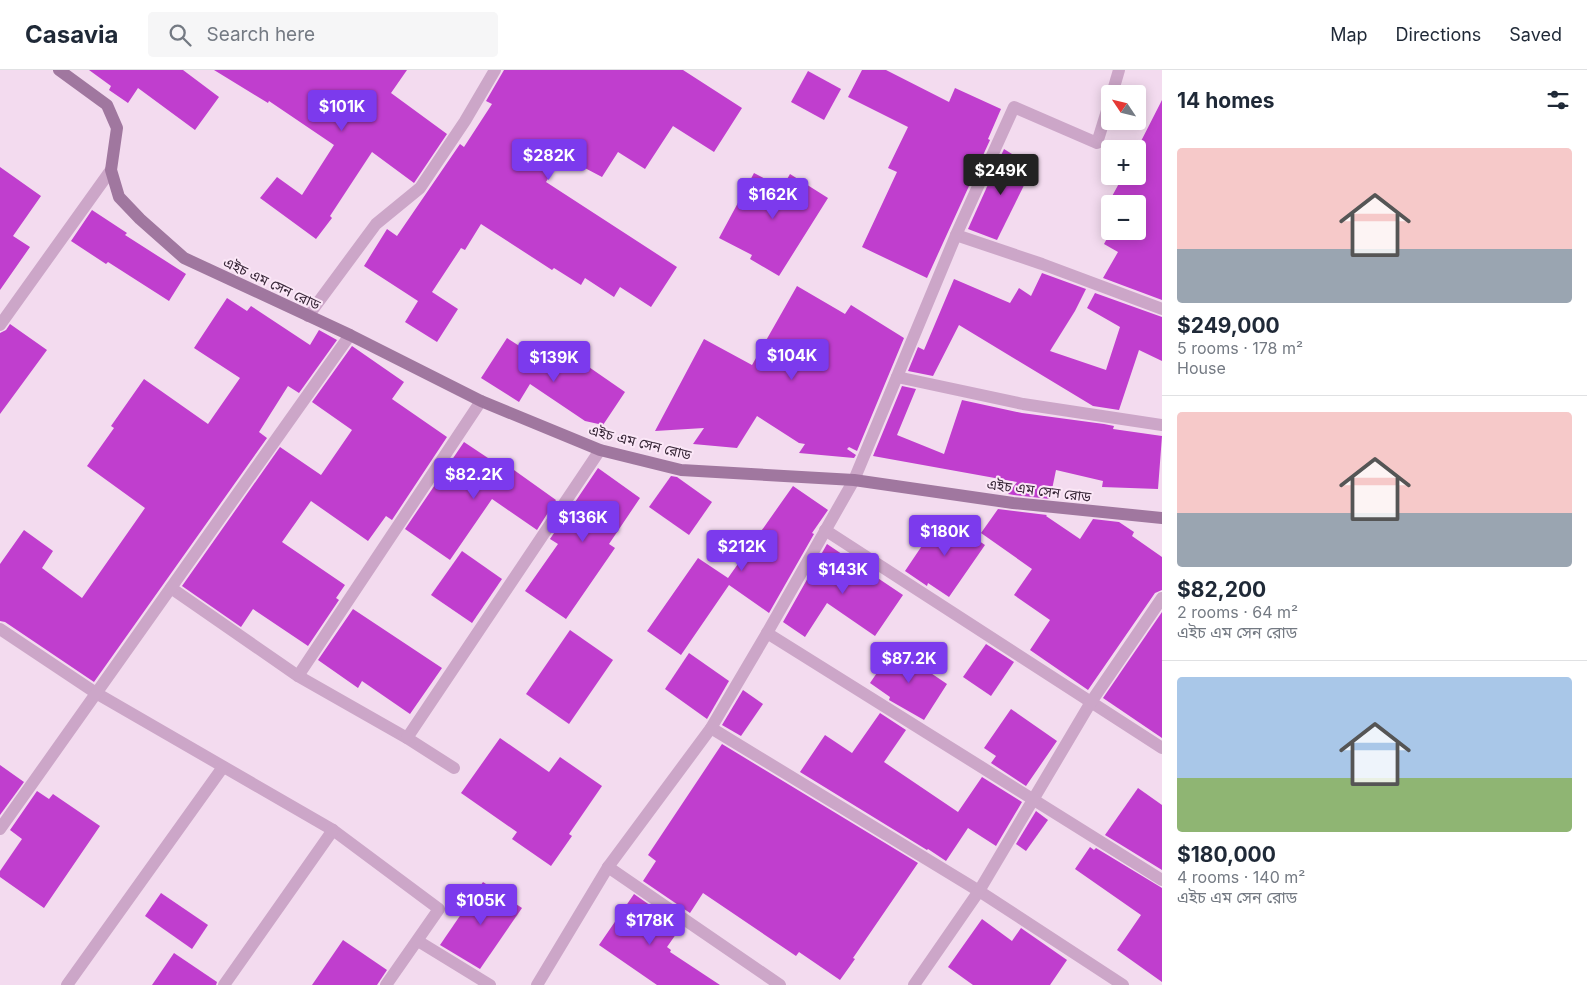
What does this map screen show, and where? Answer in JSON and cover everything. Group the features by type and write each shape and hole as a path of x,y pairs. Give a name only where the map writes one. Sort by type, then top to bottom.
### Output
{"main road":[{"name":"এইচ এম সেন রোড","path":"59,70 107,105 117,128 111,170 119,197 140,219 184,258 350,335 481,402 600,450 681,470 854,480 1013,503 1162,518"}],"street":[{"path":"308,316 376,224 420,188 465,121 495,70"},
{"path":"1115,85 1119,70"},
{"path":"537,985 608,867 711,728 767,634 854,480 956,235 1014,106 1097,143 1101,130"},
{"path":"0,325 111,170"},
{"path":"956,235 1042,264 1162,309"},
{"path":"0,829 350,335"},
{"path":"897,377 1023,404 1162,425"},
{"path":"298,676 481,402"},
{"path":"407,738 600,450"},
{"path":"825,530 1162,748"},
{"path":"171,588 298,676 407,738 454,768"},
{"path":"914,985 979,891 1091,702 1162,598"},
{"path":"0,629 96,693 333,830 439,909 386,985"},
{"path":"767,634 1162,880"},
{"path":"711,728 979,891 1123,985"},
{"path":"67,985 223,767"},
{"path":"224,985 333,830"},
{"path":"608,867 780,985"},
{"path":"418,941 490,985"}],"building":[{"path":"89,70 183,70 219,97 195,130 138,88 128,103 109,90 111,86"},
{"path":"214,70 407,70 391,93 447,134 414,183 372,152 330,216 332,218 316,239 260,198 277,177 302,195 334,145 269,101 268,103"},
{"path":"504,70 683,70 742,108 714,152 673,126 645,169 618,152 602,177 562,156 546,182 677,267 651,307 620,287 614,297 585,278 581,285 554,268 552,270 481,224 465,250 461,248 432,292 458,309 437,342 405,322 418,301 364,266 387,229 397,236 460,144 464,147 492,104 486,101"},
{"path":"862,70 886,70 949,102 955,88 1001,109 988,139 990,140 927,278 862,247 897,172 888,168 908,127 848,97"},
{"path":"808,71 841,89 824,120 791,102"},
{"path":"1162,100 1162,300 1103,278 1118,252 1104,244 1106,240 1146,240 1146,195 1113,195 1118,185 1146,185 1146,140 1142,140"},
{"path":"1004,149 1033,167 997,240 968,229"},
{"path":"0,167 41,196 13,236 30,247 0,290"},
{"path":"754,173 782,188 790,174 828,198 779,276 750,259 752,255 719,238"},
{"path":"92,210 127,233 125,235 186,274 169,301 71,241"},
{"path":"1042,273 1086,289 1075,311 1050,351 1106,370 1120,327 1087,308 1095,293 1162,317 1162,361 1139,350 1119,410 1093,406 959,325 933,376 908,371 918,347 924,350 954,279 1010,303 1019,288 1031,296"},
{"path":"797,286 845,314 851,305 904,338 857,451 849,447 847,449 856,455 854,458 799,453 805,444 799,443 757,416 737,448 693,444 704,428 655,431 704,339 752,365"},
{"path":"227,298 247,311 251,306 310,345 319,330 337,340 299,393 288,386 259,432 267,438 94,682 5,622 0,621 0,564 24,530 53,551 42,568 82,598 145,508 87,466 114,428 111,426 144,379 208,424 240,378 194,348"},
{"path":"10,324 47,350 0,414 0,333 6,330"},
{"path":"507,338 562,373 573,356 625,392 603,425 585,421 530,384 519,402 481,378"},
{"path":"352,346 404,382 392,399 447,437 392,520 386,516 368,541 311,501 282,542 345,585 336,598 339,600 308,646 253,609 241,627 182,586 280,447 321,475 352,430 312,402"},
{"path":"902,386 916,389 897,435 944,454 962,400 1022,413 1104,424 1114,426 1113,429 1162,436 1158,489 1102,487 1103,481 1056,470 1050,499 1014,495 1008,494 1017,482 873,456"},
{"path":"464,442 494,462 497,458 556,500 537,530 492,499 450,560 405,529"},
{"path":"598,468 640,498 609,544 615,548 566,619 525,591 558,544 550,539"},
{"path":"671,476 677,477 712,502 689,535 649,507"},
{"path":"793,486 828,510 812,533 814,534 769,613 729,585 681,655 647,631 698,558 728,578"},
{"path":"998,509 1047,515 1080,539 1093,519 1119,522 1134,532 1132,536 1162,557 1162,590 1155,593 1088,690 1030,650 1050,620 1014,595 1032,569 981,533"},
{"path":"942,516 985,545 949,597 928,583 927,586 905,571"},
{"path":"827,544 903,595 875,636 827,603 805,637 783,622"},
{"path":"462,551 502,579 472,623 431,595"},
{"path":"353,609 442,668 410,714 362,681 358,688 318,660"},
{"path":"1162,612 1162,738 1103,698"},
{"path":"570,630 613,660 569,724 526,694"},
{"path":"986,644 1014,662 991,696 963,677"},
{"path":"894,648 947,684 924,720 889,700 890,697 870,683"},
{"path":"689,653 729,681 707,719 665,689"},
{"path":"743,690 763,704 741,736 722,725"},
{"path":"1011,709 1057,741 1026,786 991,763 996,756 984,748"},
{"path":"880,713 906,730 884,762 958,812 982,777 1022,802 996,846 968,828 946,861 800,772 825,735 852,753"},
{"path":"500,738 549,772 560,757 602,786 569,834 572,836 551,866 512,839 517,832 461,793"},
{"path":"722,744 918,863 840,980 799,952 796,956 703,893 690,913 643,881 656,861 648,855"},
{"path":"0,765 24,782 0,815"},
{"path":"1138,788 1162,805 1162,870 1105,835"},
{"path":"37,791 49,799 53,794 100,826 44,908 0,877 0,871 22,839 10,830"},
{"path":"1036,811 1048,820 1026,851 1016,844"},
{"path":"1090,847 1094,850 1096,848 1162,888 1162,982 1117,950 1141,915 1075,869"},
{"path":"483,882 522,908 480,969 440,945"},
{"path":"161,893 208,925 192,949 145,916"},
{"path":"634,894 681,927 667,947 671,950 670,952 720,985 657,985 599,945"},
{"path":"982,919 1012,941 1021,928 1067,960 1050,985 973,985 948,967"},
{"path":"343,940 387,970 377,985 312,985"},
{"path":"174,953 217,982 216,985 152,985"}]}
